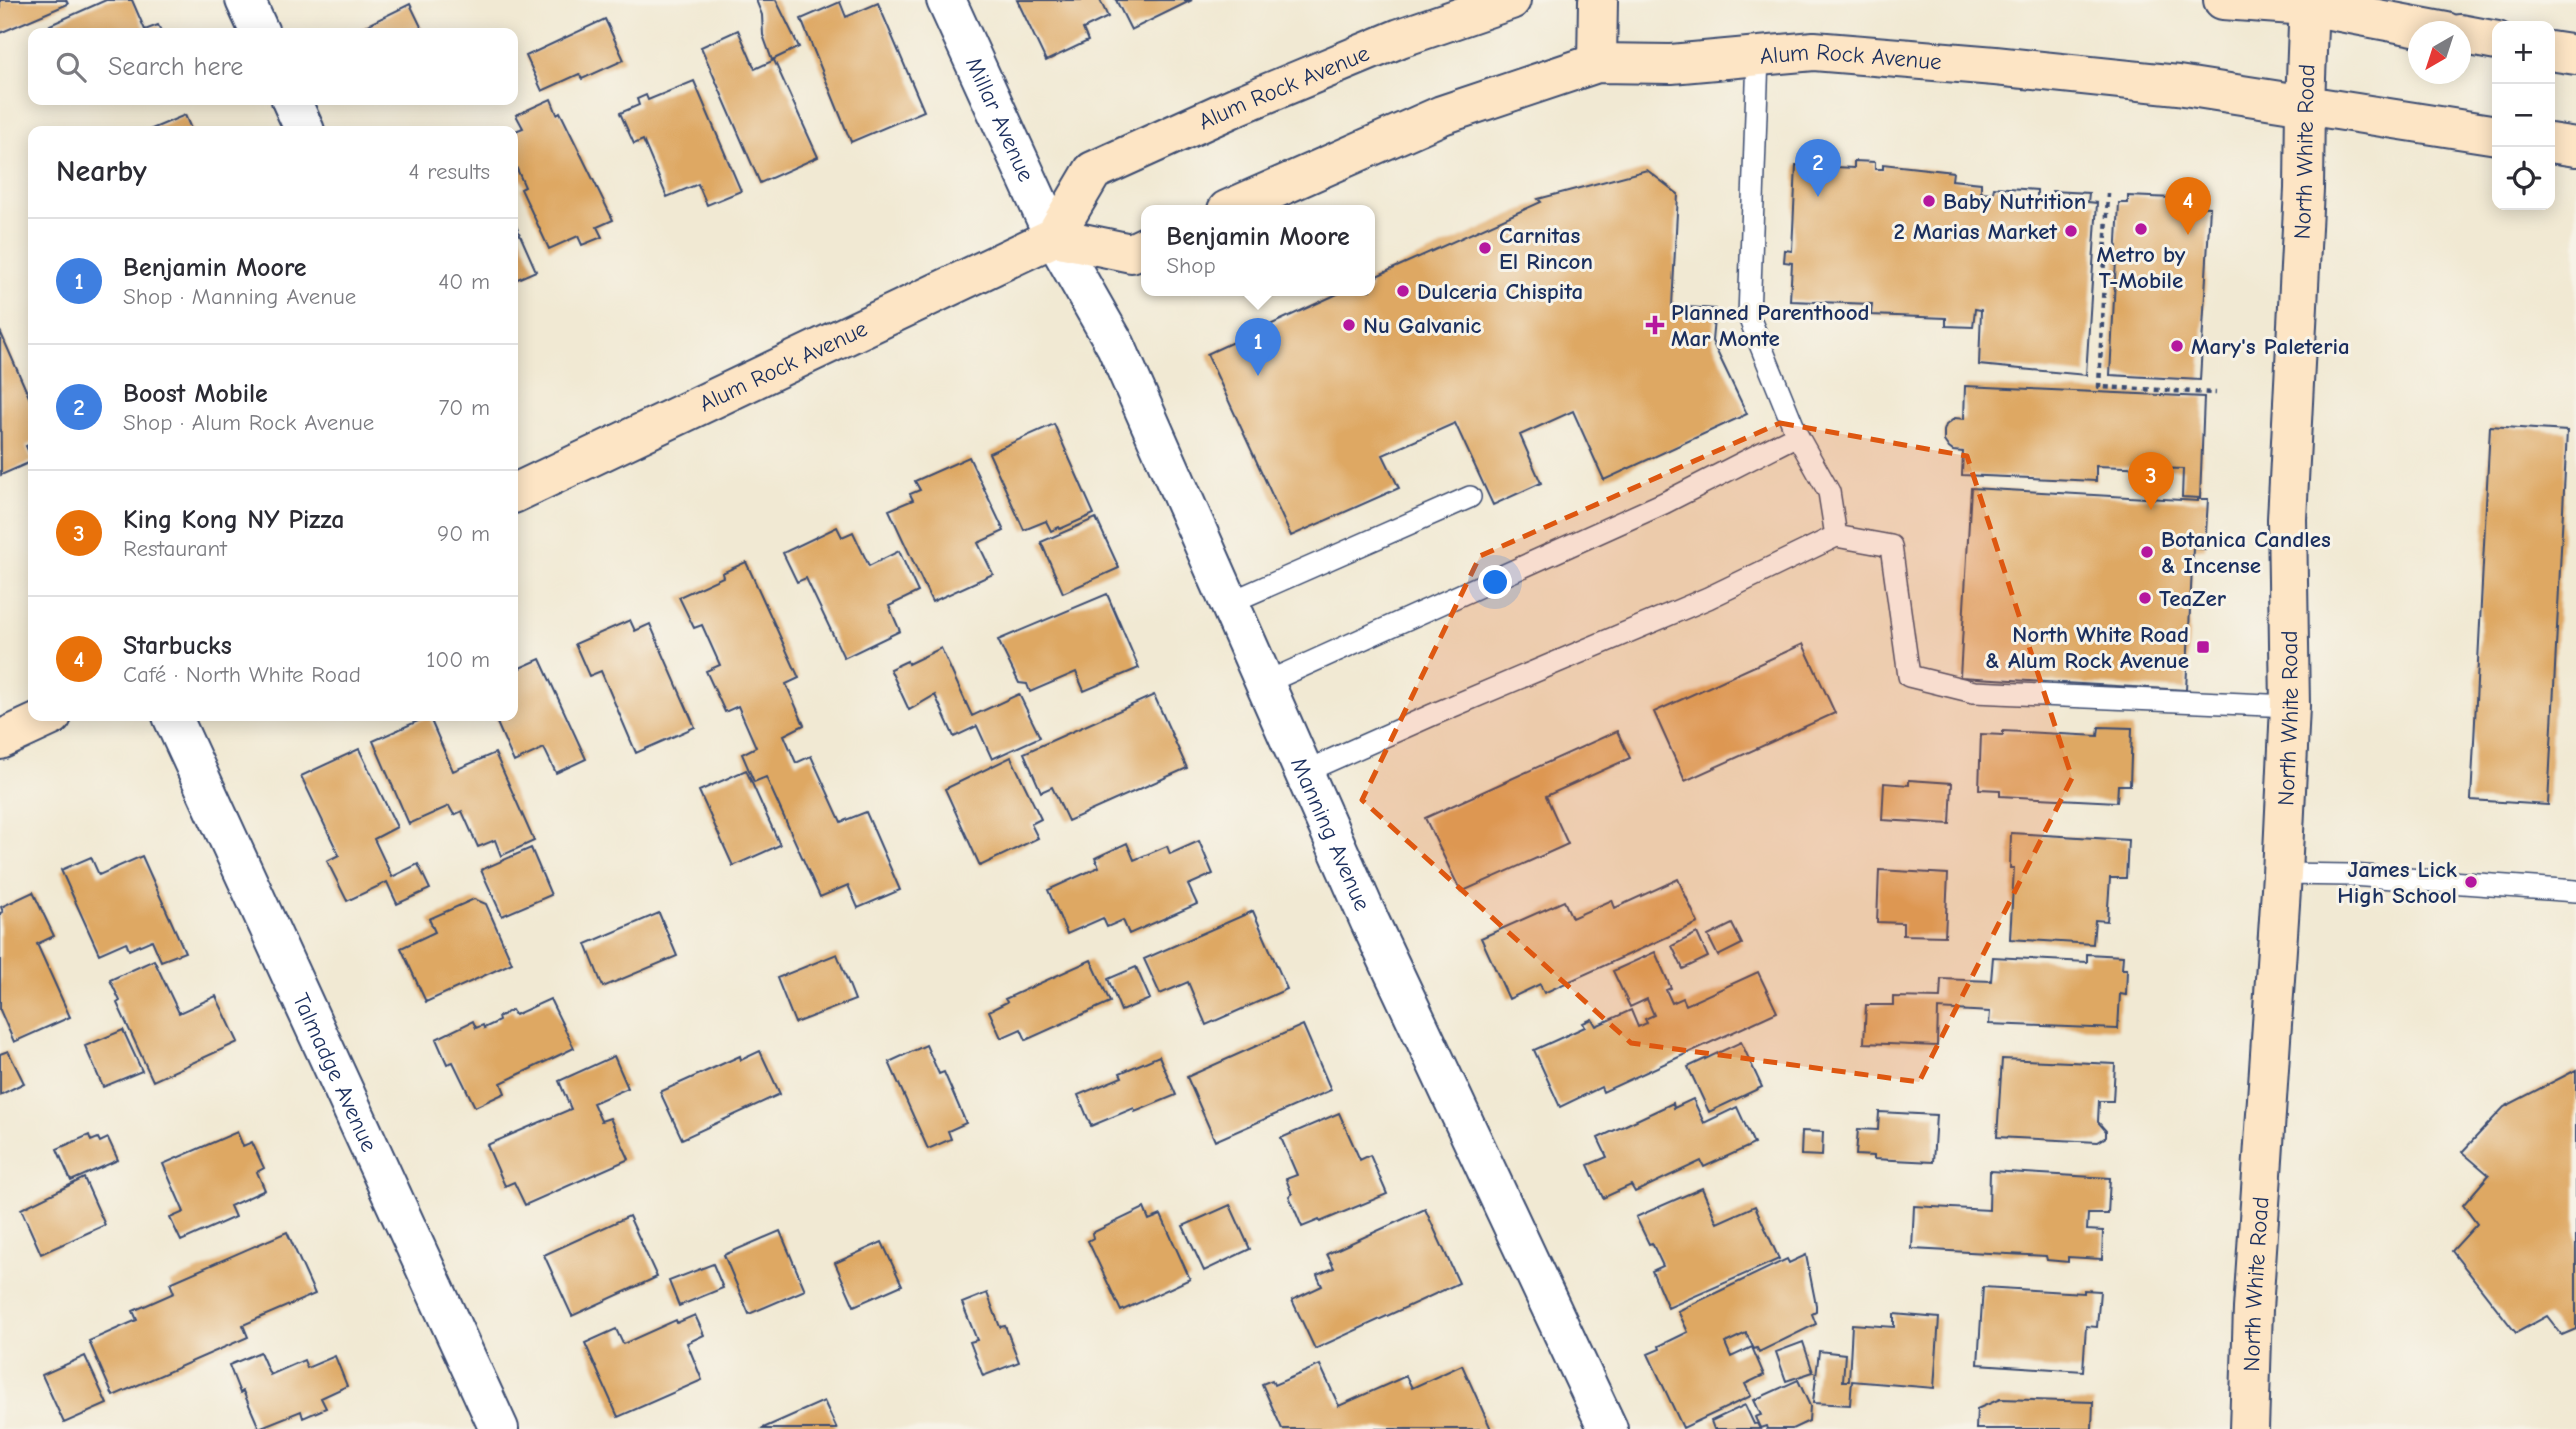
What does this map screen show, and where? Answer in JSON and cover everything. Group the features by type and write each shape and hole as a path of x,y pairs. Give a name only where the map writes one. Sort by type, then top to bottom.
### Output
{"main road":[{"name":"Alum Rock Avenue","path":"518,492 1054,237 1093,171 1239,105 1400,38 1511,0"},
{"path":"1597,63 1598,0"},
{"path":"2223,0 2309,3 2408,24"},
{"name":"North White Road","path":"2249,1429 2253,1309 2282,874 2290,706 2287,519 2304,202 2309,3"},
{"path":"2471,36 2492,40"},
{"name":"Alum Rock Avenue","path":"1238,205 1442,115 1597,63 1671,64 1814,51 2178,85 2492,134"},
{"path":"2555,52 2576,55"},
{"path":"2555,144 2576,147"},
{"path":"1054,237 1131,253 1141,248"},
{"path":"0,740 40,721"}],"street":[{"path":"244,0 258,28"},
{"name":"Millar Avenue","path":"946,0 1054,237"},
{"path":"293,105 303,126"},
{"name":"Manning Avenue","path":"1054,237 1116,346 1370,922 1608,1429"},
{"name":"Talmadge Avenue","path":"174,721 499,1429"}],"lane":[{"path":"1758,57 1749,317 1797,435 1829,492 1836,536"},
{"path":"1265,683 1664,503 1797,435"},
{"path":"1229,603 1470,497"},
{"path":"1304,772 1708,598 1836,536 1891,547 1909,676 1974,692 2290,706"},
{"path":"2282,874 2351,875 2576,891"}],"path":[{"path":"2108,193 2099,387 2216,393"}],"highlighted area":[{"path":"1780,423 1967,456 2072,778 1919,1082 1631,1043 1362,800 1480,556"}],"building":[{"path":"0,0 66,0 68,4 0,33"},
{"path":"106,0 132,0 144,28 52,28 50,25"},
{"path":"756,0 776,0 799,47 772,60 763,35 762,15"},
{"path":"1017,0 1100,0 1108,17 1083,29 1088,41 1046,61"},
{"path":"1116,0 1192,0 1131,30"},
{"path":"840,2 846,17 878,3 924,111 851,142 801,19"},
{"path":"410,4 422,28 361,28"},
{"path":"605,19 624,60 582,79 579,74 542,91 526,56"},
{"path":"738,30 755,69 774,60 818,157 760,183 701,47"},
{"path":"694,81 741,191 707,205 698,184 667,197 643,140 634,144 620,113 639,105 637,99 646,95 648,100"},
{"path":"551,99 613,220 597,227 602,237 582,245 578,236 549,249 521,189 525,187 518,171 518,130 523,128 516,115"},
{"path":"185,115 190,126 159,126"},
{"path":"1854,161 1875,162 1875,169 1883,169 1883,164 1953,172 1952,180 1981,183 1981,192 1993,193 1994,187 2037,190 2037,199 2051,200 2052,191 2089,193 2088,202 2097,203 2086,375 1979,365 1981,310 1975,309 1973,327 1946,326 1946,318 1871,315 1872,304 1790,301 1792,263 1784,262 1785,250 1792,251 1796,165 1854,168"},
{"path":"1647,170 1678,194 1672,306 1715,309 1712,341 1747,414 1604,480 1573,411 1520,435 1541,483 1493,505 1455,423 1383,455 1399,488 1291,536 1207,354 1333,296 1375,296 1375,277 1541,202 1538,199"},
{"path":"2128,196 2173,198 2172,205 2210,207 2200,380 2110,375 2119,203 2128,203"},
{"path":"518,230 536,271 518,279"},
{"path":"0,331 28,395 28,463 1,475"},
{"path":"1965,386 2204,397 2200,498 2182,497 2183,469 2096,466 2096,481 1962,475 1963,452 1949,448 1944,441 1944,431 1946,425 1955,418 1964,419"},
{"path":"1054,424 1094,514 1060,529 1059,527 1051,531 1046,521 1024,530 989,453"},
{"path":"2490,426 2567,431 2548,805 2471,800"},
{"path":"969,457 1004,531 978,543 993,574 932,602 889,510 913,500 910,494 920,490 915,481"},
{"path":"1971,488 2198,501 2208,499 2205,549 2193,548 2186,690 1960,677"},
{"path":"1096,518 1119,568 1063,593 1041,542"},
{"path":"837,527 842,537 853,532 869,566 899,551 918,592 889,606 900,631 844,658 806,578 797,582 783,553"},
{"path":"746,562 799,678 786,684 804,725 784,735 796,763 811,756 841,822 866,812 900,890 858,908 848,885 820,897 766,777 754,782 742,754 756,747 738,706 725,712 706,671 720,665 702,625 694,628 679,597 723,577 722,573"},
{"path":"1107,594 1139,668 1084,691 1076,672 1030,692 1027,684 1019,683 998,640"},
{"path":"630,620 635,631 650,624 695,727 636,753 601,671 589,676 575,644"},
{"path":"1803,644 1835,713 1685,781 1654,712"},
{"path":"941,648 972,716 1019,694 1040,737 992,759 977,726 954,737 935,695 909,710 890,669 907,661 908,664"},
{"path":"540,659 586,759 556,773 544,748 514,762 496,721 518,721 518,669"},
{"path":"1154,695 1187,768 1068,821 1052,787 1041,792 1024,753"},
{"path":"418,721 431,721 453,771 495,753 534,841 501,856 495,840 478,847 462,811 454,815 449,806 409,824 373,741"},
{"path":"2099,727 2132,728 2130,785 2118,785 2117,802 2000,796 2000,790 1979,789 1981,734 2003,735 2003,731 2098,736"},
{"path":"1617,731 1630,758 1546,796 1568,844 1461,892 1425,818"},
{"path":"359,749 397,827 374,839 392,877 418,864 430,889 397,904 387,882 347,901 327,861 339,855 301,776"},
{"path":"1011,757 1041,819 1031,824 1038,838 980,866 945,789"},
{"path":"746,770 780,845 733,866 699,791"},
{"path":"1909,780 1952,783 1950,824 1882,820 1884,783 1909,785"},
{"path":"2011,833 2128,840 2126,878 2110,878 2107,921 2095,920 2093,944 2010,939 2014,868 2010,868"},
{"path":"1199,841 1213,874 1188,885 1197,904 1129,934 1123,920 1107,927 1103,918 1067,934 1048,890 1099,867 1095,858 1127,843 1134,860 1167,846 1170,854"},
{"path":"531,848 551,895 502,916 481,870"},
{"path":"142,856 185,952 161,961 152,940 129,950 126,942 99,954 61,870 91,857 99,875"},
{"path":"1879,870 1948,874 1945,936 1903,935 1903,923 1877,922"},
{"path":"1678,879 1698,923 1544,993 1540,984 1509,999 1481,938 1564,901 1572,918 1612,900 1615,908"},
{"path":"33,892 54,936 37,944 70,1017 14,1042 0,1010 0,913 3,912 1,907"},
{"path":"474,899 486,904 512,963 426,1002 401,948 435,932 429,919"},
{"path":"1253,911 1287,989 1206,1025 1188,982 1160,994 1144,959"},
{"path":"659,913 677,956 603,987 586,944"},
{"path":"1732,924 1742,944 1718,956 1708,936"},
{"path":"1697,933 1708,957 1683,969 1672,946"},
{"path":"1655,952 1671,988 1666,990 1672,1003 1683,998 1686,1005 1758,972 1777,1012 1603,1092 1601,1087 1560,1107 1534,1050 1585,1027 1583,1023 1592,1019 1596,1026 1631,1010 1638,1027 1647,1023 1645,1019 1654,1015 1647,999 1630,1007 1613,971"},
{"path":"837,954 855,1000 795,1023 777,978"},
{"path":"2087,954 2123,956 2122,969 2127,969 2126,995 2120,994 2118,1029 1989,1024 1990,1012 1938,1009 1937,1046 1864,1043 1866,1005 1893,1005 1893,997 1940,998 1941,979 1991,981 1993,957 2087,962"},
{"path":"154,960 179,1013 216,996 238,1042 153,1081 117,1003 120,1001 110,980"},
{"path":"1091,960 1110,1002 1026,1040 1021,1029 1001,1038 989,1011 1007,1002 1005,999"},
{"path":"1136,967 1150,999 1121,1011 1108,979"},
{"path":"550,999 574,1048 501,1083 505,1093 475,1107 453,1062 447,1064 436,1039 473,1021 476,1028 483,1025 484,1028 499,1021 498,1017 512,1010 515,1015"},
{"path":"1303,1025 1331,1090 1215,1141 1187,1077"},
{"path":"123,1030 142,1071 103,1087 85,1046"},
{"path":"1741,1042 1762,1087 1709,1112 1688,1067"},
{"path":"926,1045 939,1074 944,1072 966,1123 948,1131 951,1139 928,1149 889,1062"},
{"path":"8,1051 24,1083 0,1095 0,1054"},
{"path":"760,1051 780,1094 682,1139 660,1092 740,1056 741,1060"},
{"path":"614,1056 628,1088 593,1103 601,1121 610,1118 629,1159 525,1205 514,1182 505,1186 487,1145 571,1109 559,1081"},
{"path":"1159,1056 1176,1095 1135,1112 1134,1108 1091,1126 1078,1095 1122,1077 1120,1073"},
{"path":"2002,1059 2115,1064 2113,1101 2099,1101 2098,1122 2106,1131 2106,1137 2098,1142 1997,1137"},
{"path":"2576,1070 2576,1329 2562,1335 2547,1316 2516,1333 2452,1251 2477,1224 2463,1205 2489,1175 2462,1152 2504,1107"},
{"path":"1693,1099 1704,1123 1737,1107 1754,1144 1704,1167 1701,1161 1635,1192 1631,1185 1603,1198 1588,1165 1607,1157 1598,1138 1673,1103 1674,1108"},
{"path":"1879,1112 1936,1115 1933,1162 1874,1159 1874,1156 1856,1155 1858,1129 1878,1130"},
{"path":"1339,1113 1360,1160 1370,1155 1387,1194 1302,1227 1289,1196 1292,1194 1286,1179 1297,1175 1281,1138"},
{"path":"1802,1131 1823,1132 1822,1156 1801,1155"},
{"path":"237,1132 243,1146 252,1142 264,1168 257,1172 265,1190 230,1206 235,1217 181,1241 170,1218 184,1212 163,1164"},
{"path":"89,1135 91,1141 98,1138 100,1142 108,1138 118,1160 71,1181 57,1149"},
{"path":"1990,1171 2110,1178 2108,1214 2088,1214 2087,1230 2103,1231 2102,1259 2068,1257 2068,1262 2047,1260 2046,1256 1912,1249 1914,1206 1989,1210"},
{"path":"84,1178 105,1225 41,1254 21,1209"},
{"path":"1702,1188 1717,1223 1755,1206 1779,1259 1668,1308 1652,1271 1663,1266 1636,1217"},
{"path":"1230,1205 1250,1249 1204,1271 1183,1226"},
{"path":"1144,1208 1149,1220 1161,1215 1190,1279 1121,1311 1088,1241 1093,1238 1092,1233"},
{"path":"1425,1209 1459,1283 1315,1349 1292,1300 1322,1286 1317,1275 1334,1268 1327,1254"},
{"path":"629,1216 657,1277 572,1316 544,1255"},
{"path":"780,1231 805,1290 749,1314 724,1255"},
{"path":"287,1232 315,1294 243,1325 248,1337 113,1396 89,1341 137,1320 133,1311 174,1293 170,1283"},
{"path":"882,1242 902,1285 854,1306 835,1263"},
{"path":"1806,1255 1816,1305 1816,1312 1812,1314 1816,1324 1759,1352 1757,1348 1754,1349 1746,1333 1725,1343 1731,1357 1752,1347 1764,1375 1745,1384 1751,1396 1683,1428 1648,1354 1688,1332 1678,1311 1787,1259 1789,1263"},
{"path":"713,1264 723,1288 679,1306 669,1281"},
{"path":"1983,1287 2084,1293 2084,1290 2100,1291 2097,1327 2086,1326 2083,1371 1978,1364"},
{"path":"987,1293 1000,1327 1005,1326 1019,1362 983,1376 970,1342 977,1340 962,1303"},
{"path":"1894,1314 1939,1318 1934,1388 1852,1381 1850,1405 1813,1403 1819,1351 1845,1354 1843,1381 1849,1381 1852,1324 1894,1327"},
{"path":"695,1315 704,1335 687,1343 702,1380 618,1417 585,1343 616,1329 623,1344 676,1320 677,1323"},
{"path":"1803,1342 1813,1372 1786,1381 1776,1352"},
{"path":"260,1352 270,1375 304,1360 307,1368 335,1356 347,1386 321,1398 326,1408 303,1418 301,1411 259,1428 243,1391 240,1393 229,1365"},
{"path":"85,1356 107,1404 64,1423 42,1375"},
{"path":"1320,1365 1339,1406 1406,1376 1412,1388 1462,1365 1491,1429 1282,1429 1262,1384 1272,1380 1274,1385"},
{"path":"1798,1380 1810,1406 1809,1421 1792,1429 1767,1429 1766,1426 1760,1428 1755,1417 1761,1415 1754,1400"},
{"path":"2000,1399 2093,1402 2092,1429 1976,1429 1977,1409"},
{"path":"824,1401 837,1429 761,1429"},
{"path":"1745,1405 1754,1424 1757,1423 1760,1429 1714,1429 1711,1421"}],"place":[{"name":"Boost Mobile","path":"1818,197"},
{"name":"Baby Nutrition","path":"1929,201"},
{"name":"Metro by T-Mobile","path":"2141,229"},
{"name":"2 Marias Market","path":"2071,231"},
{"name":"Starbucks","path":"2188,235"},
{"name":"Carnitas El Rincon","path":"1485,248"},
{"name":"Dulceria Chispita","path":"1403,291"},
{"name":"Nu Galvanic","path":"1349,325"},
{"name":"Planned Parenthood Mar Monte","path":"1655,325"},
{"name":"Mary's Paleteria","path":"2177,346"},
{"name":"Benjamin Moore","path":"1258,376"},
{"name":"King Kong NY Pizza","path":"2151,510"},
{"name":"Botanica Candles & Incense","path":"2147,552"},
{"name":"TeaZer","path":"2145,598"},
{"name":"North White Road & Alum Rock Avenue","path":"2203,647"},
{"name":"James Lick High School","path":"2471,882"}]}
